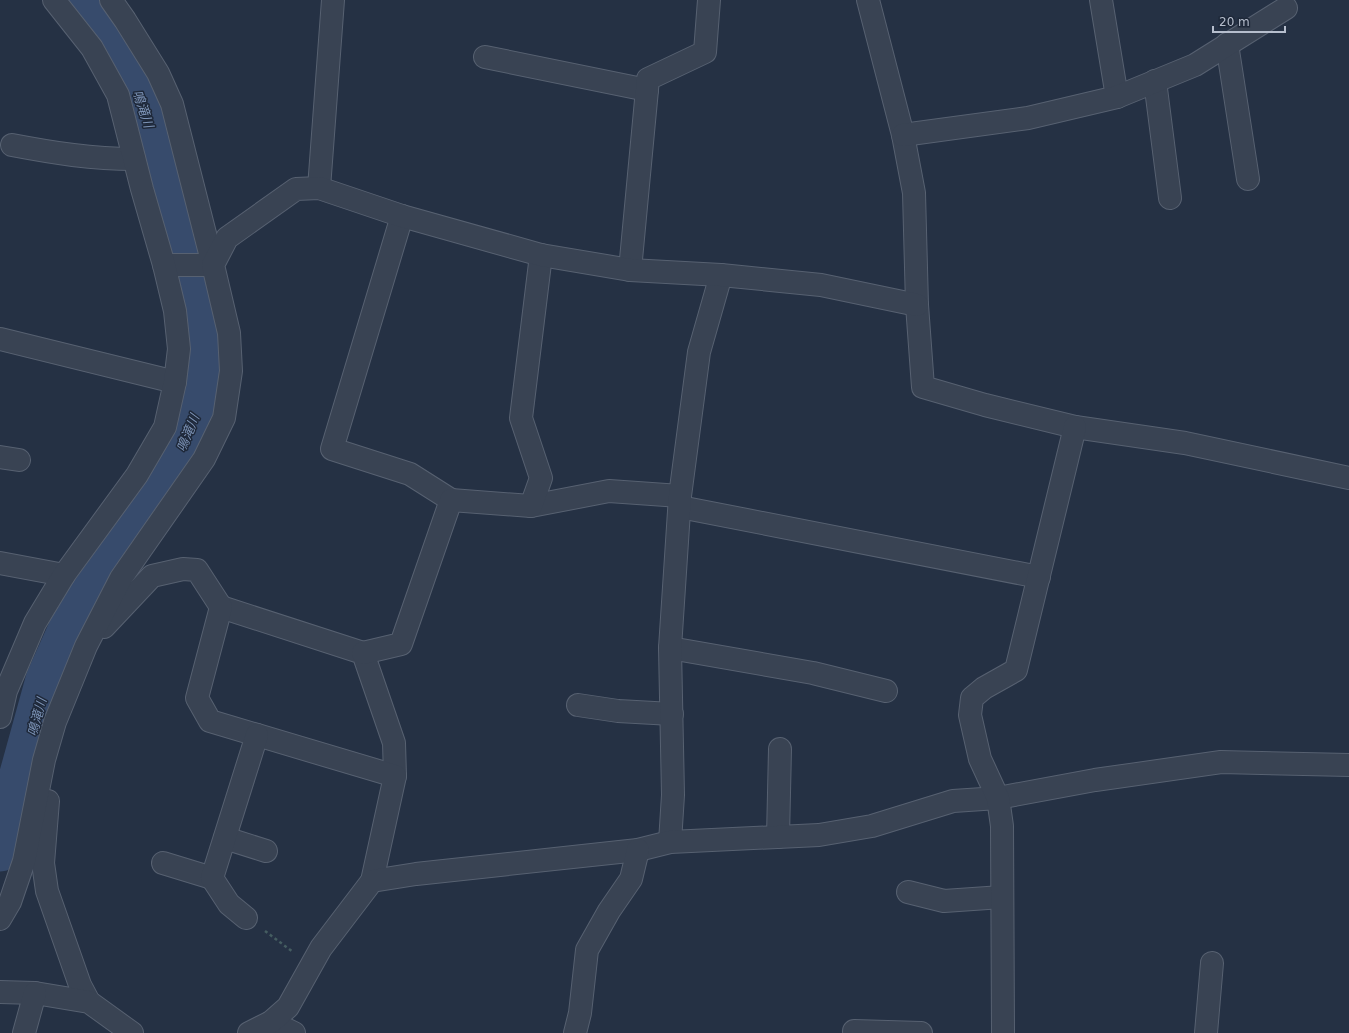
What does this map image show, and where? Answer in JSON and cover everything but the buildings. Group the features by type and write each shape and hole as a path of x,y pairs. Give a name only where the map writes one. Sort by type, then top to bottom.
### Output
{"street":[{"path":"0,717 6,692 35,623 64,575 137,475 165,427 175,382 179,349 170,265 134,159 118,94 92,48 54,0"},
{"path":"0,919 10,902 24,861 44,760 55,722 86,646 121,578 204,459 224,418 231,371 229,333 208,265 172,104 158,73 111,0"},
{"path":"319,188 333,0"},
{"path":"630,270 648,79 705,52 709,0"},
{"path":"868,0 903,135 914,193 917,305 923,387 985,405 1075,427 1186,443 1349,478"},
{"path":"1101,0 1117,97"},
{"path":"903,135 1028,118 1117,97 1195,65 1286,8"},
{"path":"1228,44 1248,178"},
{"path":"484,57 647,90"},
{"path":"1155,81 1170,198"},
{"path":"12,145 54,153 101,159 134,159"},
{"path":"208,265 227,238 296,189 319,188 402,216 541,255 630,270 721,275 821,285 917,305"},
{"path":"402,216 332,449 410,474 451,500 531,506 609,491 680,502 1039,577"},
{"path":"531,506 541,478 521,418 541,255"},
{"path":"170,265 208,265"},
{"path":"670,842 673,795 670,648 680,502 699,352 721,275"},
{"path":"0,339 175,382"},
{"path":"1003,1033 1002,826 998,798 980,759 970,715 972,698 984,688 1016,670 1075,427"},
{"path":"86,646 152,576 183,569 197,570 221,608 364,653 401,644 451,500"},
{"path":"0,563 64,575"},
{"path":"221,608 197,698 210,721 395,776"},
{"path":"670,648 813,673 886,692"},
{"path":"249,1033 271,1022 288,1007 322,948 372,881 395,776 394,743 364,653"},
{"path":"578,705 618,711 672,714"},
{"path":"55,722 43,863 47,891 80,985 89,1002"},
{"path":"212,878 257,735"},
{"path":"778,837 780,749"},
{"path":"372,881 416,874 638,850 670,842 819,835 872,826 953,801 998,798 1095,780 1221,762 1349,765"},
{"path":"225,838 266,851"},
{"path":"575,1033 580,1013 587,950 608,911 631,880 638,850"},
{"path":"163,863 212,878 229,904 246,918"},
{"path":"908,892 944,901 1002,897"},
{"path":"1206,1033 1212,963"},
{"path":"0,992 36,993 89,1002 132,1033"},
{"path":"24,1033 36,993"},
{"path":"271,1022 294,1033"},
{"path":"854,1031 921,1033"}],"path":[{"path":"246,918 312,966"}],"waterway":[{"name":"鳴滝川","path":"0,850 47,680 76,615 148,515 177,460 203,396 206,359 197,294 158,152 128,65 82,0"}]}
